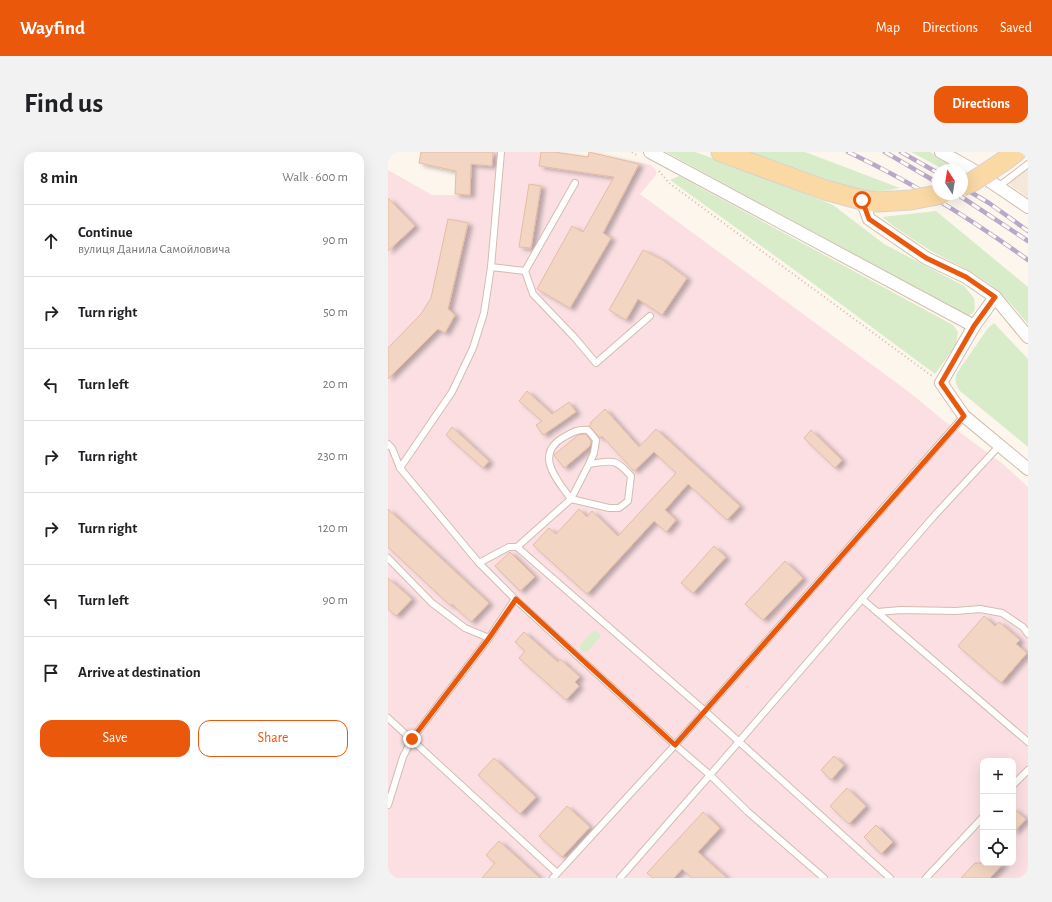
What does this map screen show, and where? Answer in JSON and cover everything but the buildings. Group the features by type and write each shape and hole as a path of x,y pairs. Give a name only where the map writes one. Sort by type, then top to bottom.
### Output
{"main road":[{"path":"721,152 825,190 869,201 911,200 932,196"},
{"path":"968,184 1010,157"}],"street":[{"path":"650,152 974,326"},
{"path":"941,152 974,171 1028,207"},
{"path":"869,201 869,219 926,258 966,277 995,297 1028,337"},
{"path":"995,297 974,326 941,383 964,416 1000,444 1028,469"}],"lane":[{"path":"400,468 452,392 473,348 484,313 491,268 501,152"},
{"path":"998,188 1028,164"},
{"path":"575,184 525,271 533,294 596,362 650,316"},
{"path":"491,268 525,271"},
{"path":"388,718 412,739 555,876 675,745 964,416"},
{"path":"517,547 571,499 590,464 594,453 596,440 588,430 579,429 557,441 551,449 548,463 571,499 609,508 619,508 628,501 631,476 622,466 613,461 590,464"},
{"path":"620,878 934,516 1000,444"},
{"path":"389,448 400,468 479,563 516,599 675,745 710,775 748,812 824,878"},
{"path":"479,563 508,547 517,547 739,742 890,878"},
{"path":"388,558 432,603 465,628 489,638"},
{"path":"388,805 403,757 412,739 489,638 516,599"},
{"path":"862,599 1028,742"},
{"path":"877,612 901,610 956,611 980,609 1002,613 1023,627 1028,634"},
{"path":"1016,782 1028,770"},
{"path":"926,878 980,820"}],"path":[{"path":"632,152 638,156"},
{"path":"656,167 669,183 941,383"}],"shaded area":[{"path":"493,152 554,152 588,157 589,152 651,165 656,170 656,175 640,194 909,392 943,420 1003,464 1028,487 1028,878 388,878 388,170 432,195 469,195 471,165 492,166"},
{"path":"1028,161 1028,198 1002,179"}],"green space":[{"path":"666,152 695,152 749,171 833,205 884,244 964,286 974,298 975,309 973,313 968,316"},
{"path":"745,152 805,152 900,188 879,191 843,187 809,177"},
{"path":"911,152 930,152 953,164 934,164"},
{"path":"679,176 953,325 958,332 956,345 935,374 670,180"},
{"path":"936,211 1028,287 1028,324 1007,299 992,286 971,272 926,248 882,217"},
{"path":"994,323 1028,359 1028,447 957,387 957,373 988,328"},
{"path":"595,631 600,634 600,637 588,651 583,652 580,649 580,645 592,632"}],"railway":[{"path":"848,152 941,202 1028,260"},
{"path":"885,152 932,179"},
{"path":"901,152 932,170"},
{"path":"968,191 989,203 1028,231"},
{"path":"966,200 1028,241"}],"route":[{"path":"412,739 489,638 516,599 675,745 954,428 964,416 941,383 974,326 995,297 966,277 926,258 869,219 862,200"}]}
